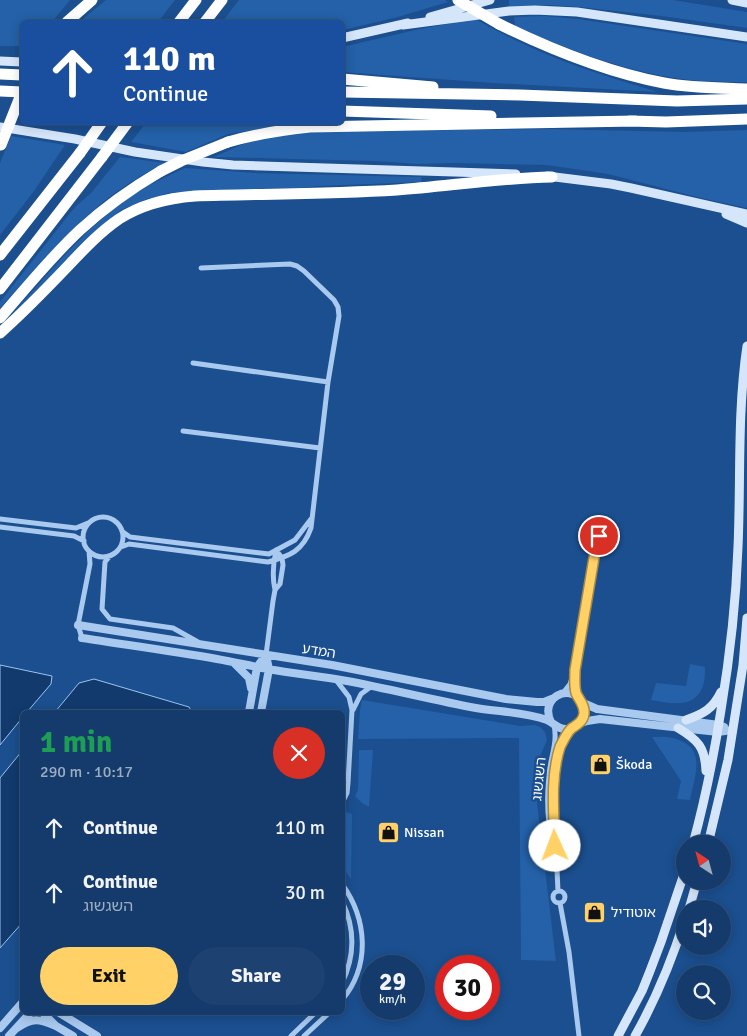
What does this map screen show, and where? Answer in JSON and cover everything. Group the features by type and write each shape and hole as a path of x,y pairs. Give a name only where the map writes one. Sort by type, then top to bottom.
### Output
{"highway":[{"path":"69,20 92,0"},
{"path":"180,20 196,0"},
{"path":"207,20 222,0"},
{"path":"458,0 524,36 572,57 614,71 634,77 682,86 747,89"},
{"path":"0,74 20,75"},
{"path":"345,79 520,95"},
{"path":"0,91 20,92"},
{"path":"345,92 677,100 747,99"},
{"path":"0,146 20,97"},
{"path":"345,111 666,122 747,119"},
{"path":"0,318 79,231 122,196 161,171 228,142 269,132 310,127 636,121"},
{"path":"0,255 100,125"},
{"path":"0,289 126,125"},
{"path":"0,333 108,227 130,212 164,200 195,196 394,190 509,178 552,177"}],"main road":[{"path":"345,37 403,25 490,0"},
{"path":"732,0 747,2"},
{"path":"403,25 509,11 535,10 577,12 747,37"},
{"path":"0,60 20,62"},
{"path":"0,127 75,139 135,152 233,165 496,173 552,177 611,184 747,214"},
{"path":"693,202 747,223"},
{"path":"695,835 718,728 733,622 737,570 740,410 747,346"},
{"path":"710,835 732,730 743,665 747,618"},
{"path":"686,720 700,715 711,708 720,695 725,683"},
{"path":"678,728 690,735 701,746 706,763 707,785"},
{"path":"618,1036 642,991 678,890"},
{"path":"635,1036 666,973 676,945"}],"street":[{"path":"201,268 290,264 297,266 304,270 334,300 338,307 339,316 328,382 311,528 300,548 286,557 268,562 129,544 121,547 105,562 102,609 110,619 173,628 203,645"},
{"path":"193,363 328,382"},
{"path":"183,431 320,448"},
{"path":"123,532 130,537 269,554 295,540 313,516"},
{"path":"0,518 76,528 94,519 106,517 118,522 123,532 121,547"},
{"path":"88,523 83,535 89,550 96,556 110,556"},
{"path":"575,726 583,716 583,706 574,683 575,670 596,546 603,526"},
{"path":"0,527 74,536 84,541"},
{"path":"82,638 78,625 90,564 89,550"},
{"path":"261,710 269,670 266,655 273,602 276,590 280,584 284,565 282,558 276,550"},
{"path":"276,550 273,560 273,582 276,590"},
{"name":"המדע","path":"78,625 332,666 506,699 544,702 554,698"},
{"name":"המדע","path":"82,638 234,662 269,670 335,679 454,704 528,715 553,723"},
{"path":"249,710 257,667 266,655"},
{"path":"234,662 249,678 252,694"},
{"path":"575,670 570,684 562,694 554,698 549,706 549,717 553,723 562,729 587,721 600,720 678,728 718,728"},
{"path":"265,693 273,678 284,671"},
{"path":"335,679 349,698 352,710 348,782 345,797"},
{"path":"352,710 361,694 372,686"},
{"path":"562,694 569,694 597,709 686,720 732,730"},
{"name":"השגשוג","path":"553,723 556,741 549,770 547,802 548,826 556,865"},
{"name":"השגשוג","path":"575,726 563,741 556,767 554,791 558,891 555,892 553,898 556,902 560,903 569,952 579,1036"},
{"path":"345,888 356,908 363,944 357,975 345,996"},
{"path":"345,908 351,923 353,942 349,967 345,976"},
{"path":"0,1028 20,1005"},
{"path":"17,1028 28,1015"},
{"path":"45,1015 56,1026"},
{"path":"62,1015 97,1036"},
{"path":"66,1015 70,1020"},
{"path":"291,1036 313,1015"},
{"path":"304,1036 327,1015"},
{"path":"9,1036 24,1022 35,1019 56,1026 73,1036"}],"shaded area":[{"path":"0,0 70,0 54,20 20,20 20,46 0,46"},
{"path":"106,0 175,0 160,20 81,20"},
{"path":"239,0 445,0 448,2 398,17 345,30 345,20 224,20"},
{"path":"509,0 673,0 747,12 747,28 580,7 550,5 509,7"},
{"path":"544,16 578,19 747,44 747,82 690,80 639,71 576,51 515,26 514,17"},
{"path":"475,19 516,41 561,60 658,92 492,83 345,72 345,46 420,29"},
{"path":"144,125 284,125 228,134 186,152 131,142"},
{"path":"552,129 683,132 747,130 747,208 608,174 547,165 418,164 214,157 267,136 344,131"},
{"path":"11,136 65,145 34,191 0,235 0,163"},
{"path":"120,157 165,163 128,184 92,211 51,251 0,308 0,302 75,207 91,193"},
{"path":"185,168 255,173 421,177 422,182 318,186 285,190 195,191 168,193 142,201 121,210 97,230 8,318 81,238 113,209 157,181"},
{"path":"690,664 705,667 703,686 694,699 681,703 651,700 656,683 686,686"},
{"path":"0,665 52,676 51,684 29,710 20,710 20,720 0,745"},
{"path":"94,679 189,707 191,710 57,710 79,683"},
{"path":"362,700 520,726 535,725 545,732 547,740 536,766 535,786 556,961 521,960 519,738 358,739"},
{"path":"652,737 670,737 691,747 695,754 696,771 690,800 677,799 681,781"},
{"path":"359,750 373,750 369,807 355,796 358,790"},
{"path":"20,753 20,925 0,948 0,778"},
{"path":"346,812 352,814 351,879 345,871"}],"place":[{"name":"Škoda","path":"600,764"},
{"name":"Nissan","path":"388,832"},
{"name":"אוטודיל","path":"595,912"}],"route":[{"path":"555,846 554,791 556,767 560,747 567,734 582,720 584,711 574,683 575,670 599,536"}]}
